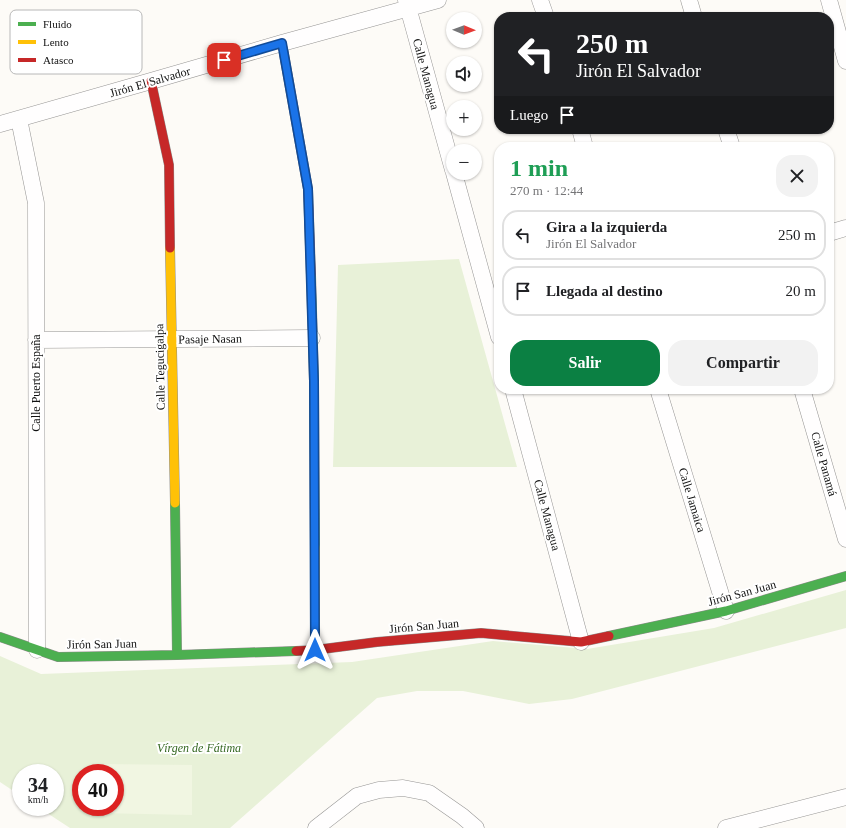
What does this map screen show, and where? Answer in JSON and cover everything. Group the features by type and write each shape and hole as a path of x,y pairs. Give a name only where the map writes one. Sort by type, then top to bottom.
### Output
{"street":[{"name":"Jirón El Salvador","path":"0,124 282,43 407,4 438,0"},
{"path":"540,0 544,12"},
{"path":"689,0 693,12"},
{"path":"829,0 832,12"},
{"name":"Calle Managua","path":"407,4 446,146"},
{"path":"834,18 846,61"},
{"path":"282,43 308,189 312,338 315,650"},
{"name":"Calle Tegucigalpa","path":"152,81 169,165 177,655"},
{"name":"Calle Puerto España","path":"19,119 36,203 36,650"},
{"name":"Calle Managua","path":"455,180 494,316"},
{"path":"834,231 846,228"},
{"name":"Pasaje Nasan","path":"36,340 312,338"},
{"name":"Calle Managua","path":"514,394 581,642"},
{"name":"Calle Jamaica","path":"660,394 726,612"},
{"name":"Calle Panamá","path":"803,394 846,538"},
{"name":"Jirón San Juan","path":"0,637 58,657 177,655 315,650 377,642 481,633 581,642 726,612 846,576"},
{"path":"316,828 357,796 379,790 403,788 428,793 462,816 476,828"},
{"path":"726,828 846,797"}],"green space":[{"path":"459,259 494,385 494,394 497,394 517,467 333,467 338,265"},
{"name":"Vírgen de Fátima","path":"846,590 846,628 572,699 529,704 463,691 417,691 377,698 230,828 70,828 52,816 64,816 64,764 12,764 12,790 0,782 0,656 41,674 352,662 493,641 587,649 714,628"},
{"path":"124,764 192,765 192,815 124,814"}],"traffic: fast":[{"path":"311,275 314,381 315,547"},
{"path":"175,503 177,655"},
{"path":"609,636 726,611 846,576"},
{"path":"0,637 58,657 296,651"}],"traffic: slow":[{"path":"170,248 175,503"},
{"path":"315,547 315,650"}],"traffic: jam":[{"path":"282,43 308,189 311,275"},
{"path":"151,81 169,165 170,248"},
{"path":"296,651 481,633 581,642 609,636"}],"route":[{"path":"224,60 282,43 308,189 314,381 315,650"}]}
